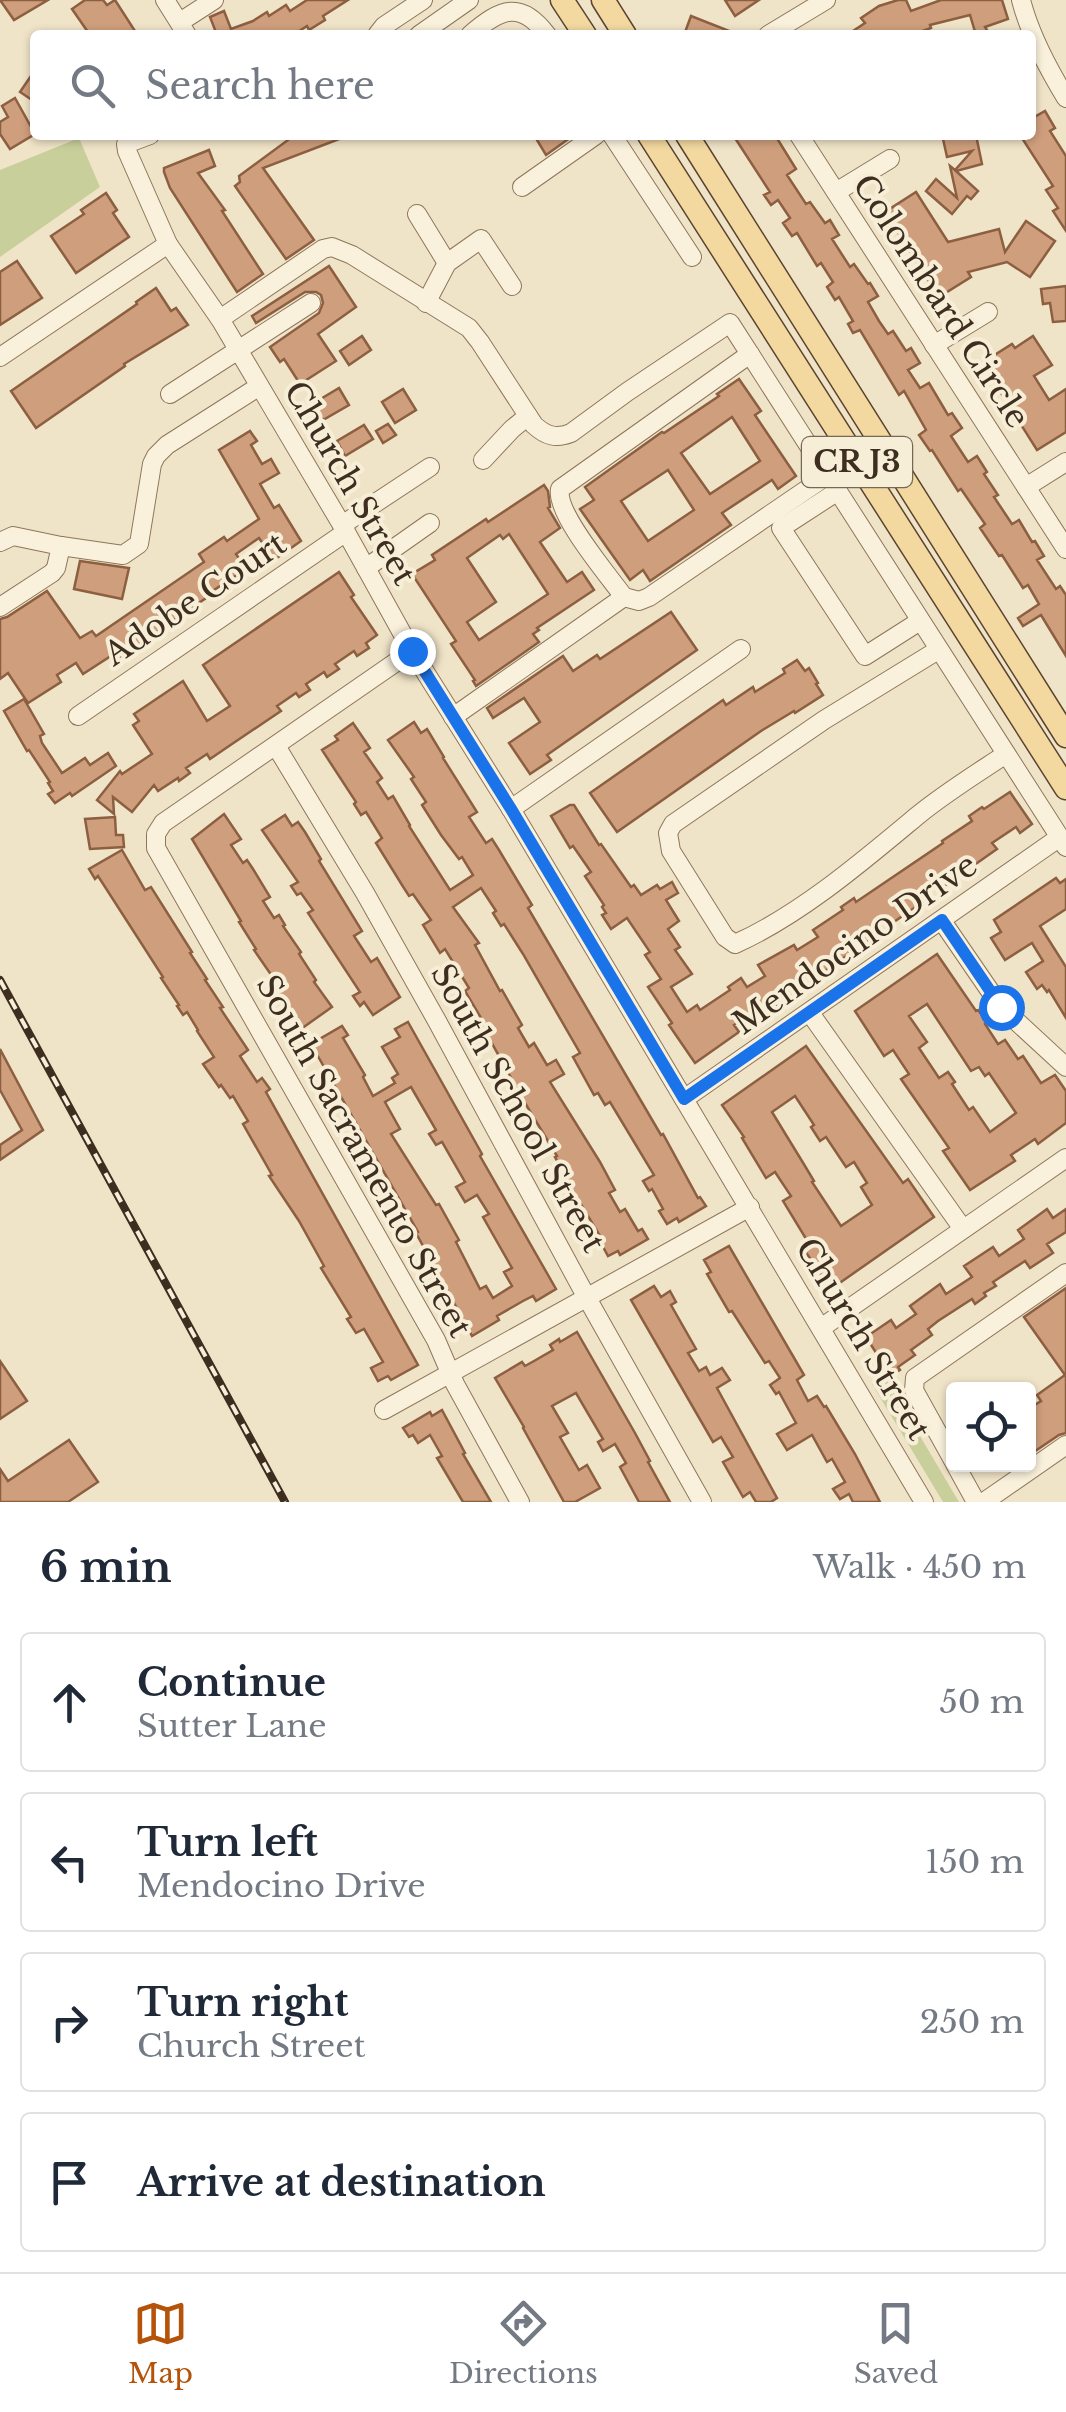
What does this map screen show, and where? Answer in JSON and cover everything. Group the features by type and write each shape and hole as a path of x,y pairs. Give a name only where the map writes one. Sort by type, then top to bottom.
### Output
{"main road":[{"path":"562,0 582,30"},
{"path":"603,0 622,30"},
{"name":"CR J3","path":"652,140 1066,788"},
{"name":"CR J3","path":"690,140 1066,736"}],"street":[{"path":"166,0 183,28 214,0"},
{"path":"381,30 423,0"},
{"path":"426,30 469,0"},
{"path":"776,30 826,0"},
{"path":"1021,0 1031,30"},
{"path":"477,30 501,12 517,8 538,20 545,30"},
{"path":"1036,44 1065,92"},
{"name":"Church Street","path":"137,140 126,144 127,152 168,244 220,319 412,651 511,809 924,1502"},
{"path":"522,187 589,140"},
{"path":"615,140 692,257"},
{"name":"Colombard Circle","path":"801,140 1066,549"},
{"path":"836,192 890,159"},
{"path":"417,214 447,263"},
{"path":"426,302 447,263 482,239 512,286"},
{"path":"0,357 168,244"},
{"path":"220,319 322,249 332,248 368,264 469,328 528,416 544,434 561,438 730,323 1063,842"},
{"path":"170,394 311,303"},
{"path":"934,344 988,312"},
{"path":"750,354 560,489 558,497 568,520 624,597 638,600 802,492 833,483"},
{"path":"0,542 13,536 123,555 132,551 139,544 156,456 258,387"},
{"path":"482,460 528,416"},
{"path":"1026,486 1066,462"},
{"name":"Adobe Court","path":"78,716 430,466"},
{"path":"833,483 781,528 865,656 920,621"},
{"path":"366,568 430,523"},
{"path":"0,607 52,573 62,546"},
{"path":"453,718 624,597"},
{"path":"511,809 741,649"},
{"path":"938,650 824,720 673,824 668,833 671,851 725,938 735,944 795,908 875,852 920,813 1006,754"},
{"path":"276,746 412,651"},
{"name":"South Sacramento Street","path":"276,746 163,823 155,840 160,857 436,1340 520,1502"},
{"name":"South School Street","path":"276,746 438,1021 702,1502"},
{"name":"Mendocino Drive","path":"684,1099 942,920 1063,842"},
{"path":"942,920 1001,1007 1066,1067"},
{"path":"810,1013 964,1229"},
{"path":"820,1328 1066,1158"},
{"path":"384,1410 750,1207"},
{"path":"946,1448 914,1390 915,1378 1066,1273"},
{"path":"984,1502 1066,1445"},
{"path":"959,1472 976,1502"}],"green space":[{"path":"80,140 100,187 0,257 0,170"},
{"path":"884,1376 959,1502 943,1502 872,1384"}],"building":[{"path":"0,0 48,0 14,20"},
{"path":"85,0 103,0 107,5 115,0 134,30 87,30 72,9"},
{"path":"307,0 348,0 309,30 307,26 301,30 215,30 210,17 224,11 231,29 267,12 269,16 286,5 290,11"},
{"path":"725,0 759,0 735,16"},
{"path":"906,0 911,11 941,0 1002,0 1008,19 985,27 987,30 974,30 970,15 930,25 926,30 854,30 865,23 861,18 879,6"},
{"path":"691,16 727,30 686,30"},
{"path":"30,77 30,99 20,92"},
{"path":"15,98 30,125 30,137 10,149 0,134 0,122 8,117 2,106"},
{"path":"1045,111 1055,128 1050,131 1066,156 1066,231 1046,190 1053,186 1023,140 1036,140 1036,116"},
{"path":"288,140 336,140 263,168 314,240 286,259 235,186 240,182 239,176"},
{"path":"537,140 567,140 546,155"},
{"path":"736,140 778,140 796,169 787,175 806,204 810,202 825,223 830,220 839,235 832,239 850,267 854,264 878,296 868,302 879,321 888,334 893,331 906,351 911,348 920,363 908,370 920,388 929,383 948,415 952,413 962,428 951,436 968,462 977,456 998,495 994,497 1012,524 1019,520 1035,541 1044,556 1037,560 1056,589 1060,586 1066,595 1066,656 1041,615 1023,626 1018,618 1039,604 1028,585 1023,588 980,528 985,524 919,435 926,430 904,391 899,395 860,330 853,333 848,324 853,321 839,297 835,300 827,287 833,282 821,263 817,266 797,233 792,236 783,223 790,218 778,200 771,205 764,195 770,192"},
{"path":"943,140 977,140 982,164 956,171 978,191 971,199 967,196 952,214 926,191 936,179 957,198 950,166 955,170 972,151 947,157"},
{"path":"209,150 215,166 198,173 263,274 237,292 170,188 164,172 164,168"},
{"path":"916,192 948,242 999,229 1005,252 1026,221 1055,241 1030,277 1007,262 968,272 971,277 939,297 885,212"},
{"path":"106,193 117,210 113,213 129,237 76,273 51,236"},
{"path":"17,261 42,298 0,325 0,272"},
{"path":"329,266 356,307 318,334 336,361 300,384 284,359 280,362 270,347 319,313 321,295 305,292 256,323 252,316"},
{"path":"1066,286 1066,321 1053,322 1050,303 1043,304 1041,289"},
{"path":"156,288 171,311 176,308 188,325 124,364 36,428 11,391"},
{"path":"362,336 371,350 349,365 340,351"},
{"path":"1033,336 1052,365 1034,376 1049,400 1066,389 1066,432 1037,450 982,363"},
{"path":"739,379 761,411 755,415 796,476 778,489 772,480 722,513 731,525 650,581 643,570 630,580 580,509 594,500 585,487","holes":["732,417 760,461 710,494 681,453","668,470 694,510 648,541 621,501"]},
{"path":"339,388 349,405 323,420 314,403"},
{"path":"403,389 416,410 395,423 382,402"},
{"path":"388,424 396,435 383,443 376,431"},
{"path":"364,425 373,439 345,456 337,441"},
{"path":"250,431 257,441 251,445 262,464 271,459 279,473 260,484 274,508 279,505 301,541 274,560 259,538 236,554 246,569 206,598 118,659 114,654 83,674 76,663 57,675 61,682 28,703 8,673 0,679 0,619 47,591 80,638 92,631 96,636 204,562 199,554 259,519 219,450"},
{"path":"544,485 548,508 560,528 540,542 567,582 582,572 594,590 537,628 533,634 539,642 476,686 451,644 456,641 412,574 435,560 432,555 486,519 488,522","holes":["509,534 548,594 479,640 467,622 496,602 467,558 500,535 503,539"]},
{"path":"80,561 129,568 122,599 74,589"},
{"path":"339,572 377,635 366,643 369,648 357,656 354,651 335,664 339,669 327,677 324,672 306,684 310,690 299,697 296,693 277,706 281,711 210,759 207,754 186,768 190,773 179,781 178,778 158,791 154,785 132,812 113,797 114,814 97,800 120,771 122,774 152,754 133,725 139,721 134,714 183,681 207,721 230,706 203,665"},
{"path":"671,612 697,650 547,755 551,760 530,774 509,743 540,722 524,698 493,718 487,708 563,656 573,671 597,655 600,659"},
{"path":"797,660 805,671 809,668 823,695 761,731 617,832 590,793 723,700 726,705 753,687 755,692 785,673 783,669"},
{"path":"24,699 44,734 40,736 42,743 62,773 85,758 90,765 108,753 116,766 55,803 48,794 53,791 50,782 4,711"},
{"path":"414,722 421,733 427,729 444,757 477,812 469,817 486,843 492,839 499,850 532,905 528,908 706,1206 679,1222 677,1218 667,1224 652,1189 649,1191 643,1181 654,1175 610,1102 605,1105 598,1093 594,1095 573,1057 580,1053 481,888 453,907 479,943 475,945 522,1025 518,1028 529,1047 534,1043 547,1065 556,1060 564,1074 550,1082 600,1162 615,1190 609,1193 620,1212 625,1209 638,1231 642,1229 648,1239 620,1255 618,1251 608,1256 557,1156 479,1020 465,991 469,988 445,949 440,953 423,925 431,920 413,894 409,896 376,843 382,838 366,812 361,815 322,750 353,723 370,748 364,752 382,778 377,782 388,799 393,796 450,890 473,875 422,805 426,802 411,779 414,777 388,740"},
{"path":"1010,792 1032,824 1020,833 1016,827 992,843 997,849 943,887 940,882 916,898 920,904 888,926 884,920 866,932 870,939 814,979 810,973 786,989 790,995 775,1007 759,1017 755,1011 734,1025 739,1032 695,1063 648,987 661,979 645,955 650,952 627,918 611,929 602,915 606,913 604,905 585,876 591,872 573,846 570,848 551,816 574,805 599,845 641,895 657,885 660,889 672,882 678,893 666,900 679,921 668,929 680,947 675,950 692,974 671,987 687,1012 697,1005 700,1010 741,978 747,987 765,976 758,965 818,937 813,930 843,910 841,907 854,898 856,902 943,843 972,821 969,816"},
{"path":"224,814 241,839 231,845 243,863 247,860 253,869 270,897 263,901 274,918 279,915 314,982 332,1007 301,1029 192,839"},
{"path":"285,815 292,826 298,822 305,832 362,931 354,936 371,962 377,958 400,997 373,1015 364,1002 360,1006 353,996 360,992 308,913 313,910 291,886 298,882 262,830"},
{"path":"115,817 116,835 123,835 124,847 90,849 85,819"},
{"path":"122,850 145,890 151,887 192,952 223,1007 220,1008 248,1050 240,1056 257,1082 262,1078 270,1089 266,1092 418,1365 391,1380 388,1376 378,1381 371,1368 383,1362 364,1329 356,1333 347,1319 351,1317 321,1268 324,1266 299,1221 269,1176 272,1175 243,1124 248,1121 233,1096 230,1098 219,1087 203,1064 214,1057 187,1012 183,1015 177,1006 163,977 98,876 95,879 89,869"},
{"path":"1056,878 1060,883 1066,879 1066,909 1040,926 1066,967 1066,1018 1049,990 1042,985 1037,989 1026,972 1043,961 1032,943 1005,960 991,938 1001,932 994,920"},
{"path":"937,954 987,1022 998,1044 1005,1040 1018,1059 1023,1056 1041,1083 1055,1075 1066,1091 1066,1123 1038,1144 1035,1139 1011,1155 1015,1161 970,1190 943,1151 949,1148 901,1079 909,1074 893,1050 884,1056 855,1011","holes":["927,1004 971,1071 979,1067 985,1076 989,1073 1016,1113 990,1132 973,1107 969,1110 948,1072 939,1078 919,1048 927,1042 909,1016"]},
{"path":"408,1022 556,1289 536,1301 533,1296 523,1301 472,1336 311,1044 342,1026 348,1035 343,1038 373,1096 395,1083 392,1078 398,1074 382,1047 400,1037 395,1029","holes":["411,1087 436,1130 429,1134 436,1145 442,1142 465,1182 456,1187 465,1202 477,1195 489,1214 483,1217 512,1268 504,1272 512,1286 493,1298 486,1286 480,1289 439,1204 436,1205 391,1134 400,1129 385,1102"]},
{"path":"806,1046 903,1183 908,1179 934,1217 831,1289 805,1251 811,1247 783,1201 791,1196 775,1172 766,1178 722,1105","holes":["795,1096 814,1125 811,1127 820,1141 826,1137 846,1167 854,1162 867,1183 861,1187 872,1205 841,1226 772,1112"]},
{"path":"0,1049 43,1130 0,1160 0,1145 22,1130 0,1090"},
{"path":"1047,1209 1053,1218 1066,1209 1066,1232 1047,1244 1053,1253 1030,1268 1025,1261 993,1282 996,1286 975,1304 972,1299 938,1321 928,1329 932,1335 911,1350 915,1355 889,1377 866,1337 891,1320 896,1328 916,1314 910,1306 940,1284 946,1294 972,1277 964,1266 993,1247 999,1256 1024,1239 1018,1230"},
{"path":"729,1246 804,1375 797,1380 808,1401 817,1396 826,1406 880,1502 853,1502 849,1494 840,1499 833,1489 845,1482 832,1459 827,1462 812,1435 787,1450 777,1434 796,1423 779,1392 776,1394 770,1385 780,1378 729,1312 707,1274 711,1272 704,1260"},
{"path":"654,1286 661,1297 670,1291 676,1302 671,1305 696,1349 688,1353 699,1371 706,1367 710,1375 722,1368 730,1380 717,1388 777,1498 771,1502 756,1502 750,1492 743,1497 723,1462 733,1457 721,1437 713,1442 631,1300"},
{"path":"1066,1288 1066,1433 1036,1451 1036,1404 1041,1401 1037,1395 1065,1375 1024,1317"},
{"path":"577,1332 670,1502 639,1502 620,1467 626,1463 615,1444 603,1451 598,1442 603,1439 576,1393 552,1406 568,1433 560,1437 579,1470 587,1465 600,1488 575,1502 564,1502 495,1378 522,1362 525,1366 534,1361 553,1350 550,1345"},
{"path":"0,1361 27,1401 0,1419"},
{"path":"442,1410 491,1502 463,1502 437,1458 442,1456 430,1435 418,1443 403,1428 430,1412 432,1416"},
{"path":"69,1440 98,1482 68,1502 0,1502 0,1469 8,1481"}],"railway":[{"path":"0,980 285,1502"}],"route":[{"path":"412,651 684,1099 942,920 1001,1007"}]}
